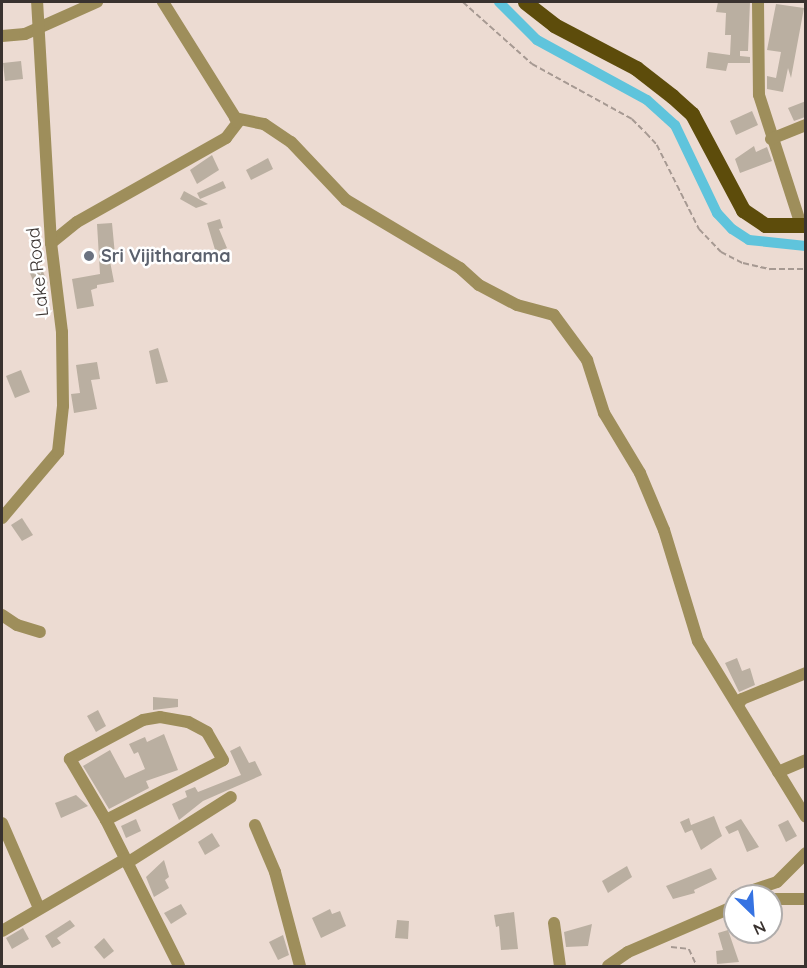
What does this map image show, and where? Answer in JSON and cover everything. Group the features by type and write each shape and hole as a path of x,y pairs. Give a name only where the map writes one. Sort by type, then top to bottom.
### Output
{"main road":[{"path":"525,2 554,25 636,68 692,114 743,210 765,225 803,225"}],"street":[{"name":"Lake Road","path":"2,518 58,452 63,406 62,332 51,243 37,2"},
{"path":"2,36 40,28 98,2"},
{"path":"758,2 759,95 771,139 803,225"},
{"path":"51,243 77,222 226,138 238,122 167,3"},
{"path":"235,118 264,124 291,142 346,200 459,268 478,285 517,305 554,315 587,360 604,412 640,473 664,530 698,641 806,817"},
{"path":"771,139 806,125"},
{"path":"2,615 17,625 40,632"},
{"path":"738,705 742,699 806,673"},
{"path":"106,820 224,760 207,732 188,722 160,717 143,720 70,759 106,820 179,966"},
{"path":"778,772 806,760"},
{"path":"2,931 39,908 126,861 231,797"},
{"path":"2,823 39,908"},
{"path":"255,825 275,872 300,966"},
{"path":"771,884 777,882 806,853"},
{"path":"783,899 806,899"},
{"path":"608,966 628,952 665,939 723,910"},
{"path":"554,923 560,966"}],"path":[{"path":"463,2 532,64 632,119 657,145 699,229 721,252 742,263 770,269 806,269"},
{"path":"665,939 671,947 689,949 697,966"}],"building":[{"path":"718,2 750,2 748,51 740,51 740,56 750,57 750,63 728,63 726,71 706,68 708,52 730,55 731,35 725,35 726,13 716,12"},
{"path":"776,4 804,8 791,78 788,68 783,92 767,89 767,76 776,78 781,52 767,50"},
{"path":"21,61 23,79 5,81 3,63"},
{"path":"806,101 805,117 794,121 788,108"},
{"path":"752,111 758,125 736,135 730,121"},
{"path":"754,146 756,152 767,147 772,161 740,173 735,159"},
{"path":"212,155 219,170 197,184 190,170"},
{"path":"268,158 273,169 251,180 246,170"},
{"path":"223,181 226,188 200,199 197,193"},
{"path":"184,191 208,204 196,208 180,199"},
{"path":"220,219 223,228 219,229 227,248 216,253 207,223"},
{"path":"112,223 115,255 109,256 114,282 97,285 97,288 91,290 94,306 77,309 72,279 100,274 97,224"},
{"path":"40,265 48,283 36,288 29,271"},
{"path":"158,348 168,382 156,384 149,351"},
{"path":"97,362 100,379 91,380 97,409 74,413 71,394 80,393 76,365"},
{"path":"21,370 30,392 15,398 6,376"},
{"path":"22,518 33,535 22,541 11,525"},
{"path":"737,658 742,671 750,668 755,685 739,692 725,663"},
{"path":"153,697 178,699 178,707 153,710"},
{"path":"98,710 106,726 96,732 87,716"},
{"path":"164,734 178,770 146,781 149,788 109,809 83,766 110,750 125,778 145,769 138,752 134,754 129,744 145,737 147,742"},
{"path":"240,746 249,763 255,761 262,775 203,801 179,820 172,804 187,797 185,791 195,787 198,792 241,775 230,751"},
{"path":"76,795 88,806 61,818 55,803"},
{"path":"714,816 722,836 701,850 692,830 685,833 680,822 689,818 691,825"},
{"path":"136,819 141,831 126,838 121,826"},
{"path":"741,819 759,847 747,852 738,830 729,834 725,827"},
{"path":"788,820 797,836 786,842 778,825"},
{"path":"212,833 220,846 205,855 198,842"},
{"path":"164,860 169,877 165,880 169,888 154,897 146,877"},
{"path":"627,866 632,877 608,893 602,881"},
{"path":"711,868 717,879 694,890 695,893 673,899 666,886"},
{"path":"181,904 187,914 171,924 164,913"},
{"path":"330,909 332,914 340,911 346,926 321,938 312,918"},
{"path":"514,912 518,949 501,950 499,926 496,927 494,915"},
{"path":"70,920 75,926 57,938 61,943 52,948 45,936"},
{"path":"397,920 409,921 408,939 395,938"},
{"path":"592,924 588,946 566,947 564,932"},
{"path":"23,928 29,939 12,949 6,938"},
{"path":"723,932 723,944 733,944 739,962 717,964 716,951 723,950 718,933"},
{"path":"283,935 289,955 278,960 269,942"},
{"path":"104,938 114,951 104,959 94,947"}],"waterway":[{"path":"499,2 537,40 647,100 675,125 717,213 732,229 749,240 806,246"}],"place":[{"name":"Sri Vijitharama","path":"89,256"}]}
